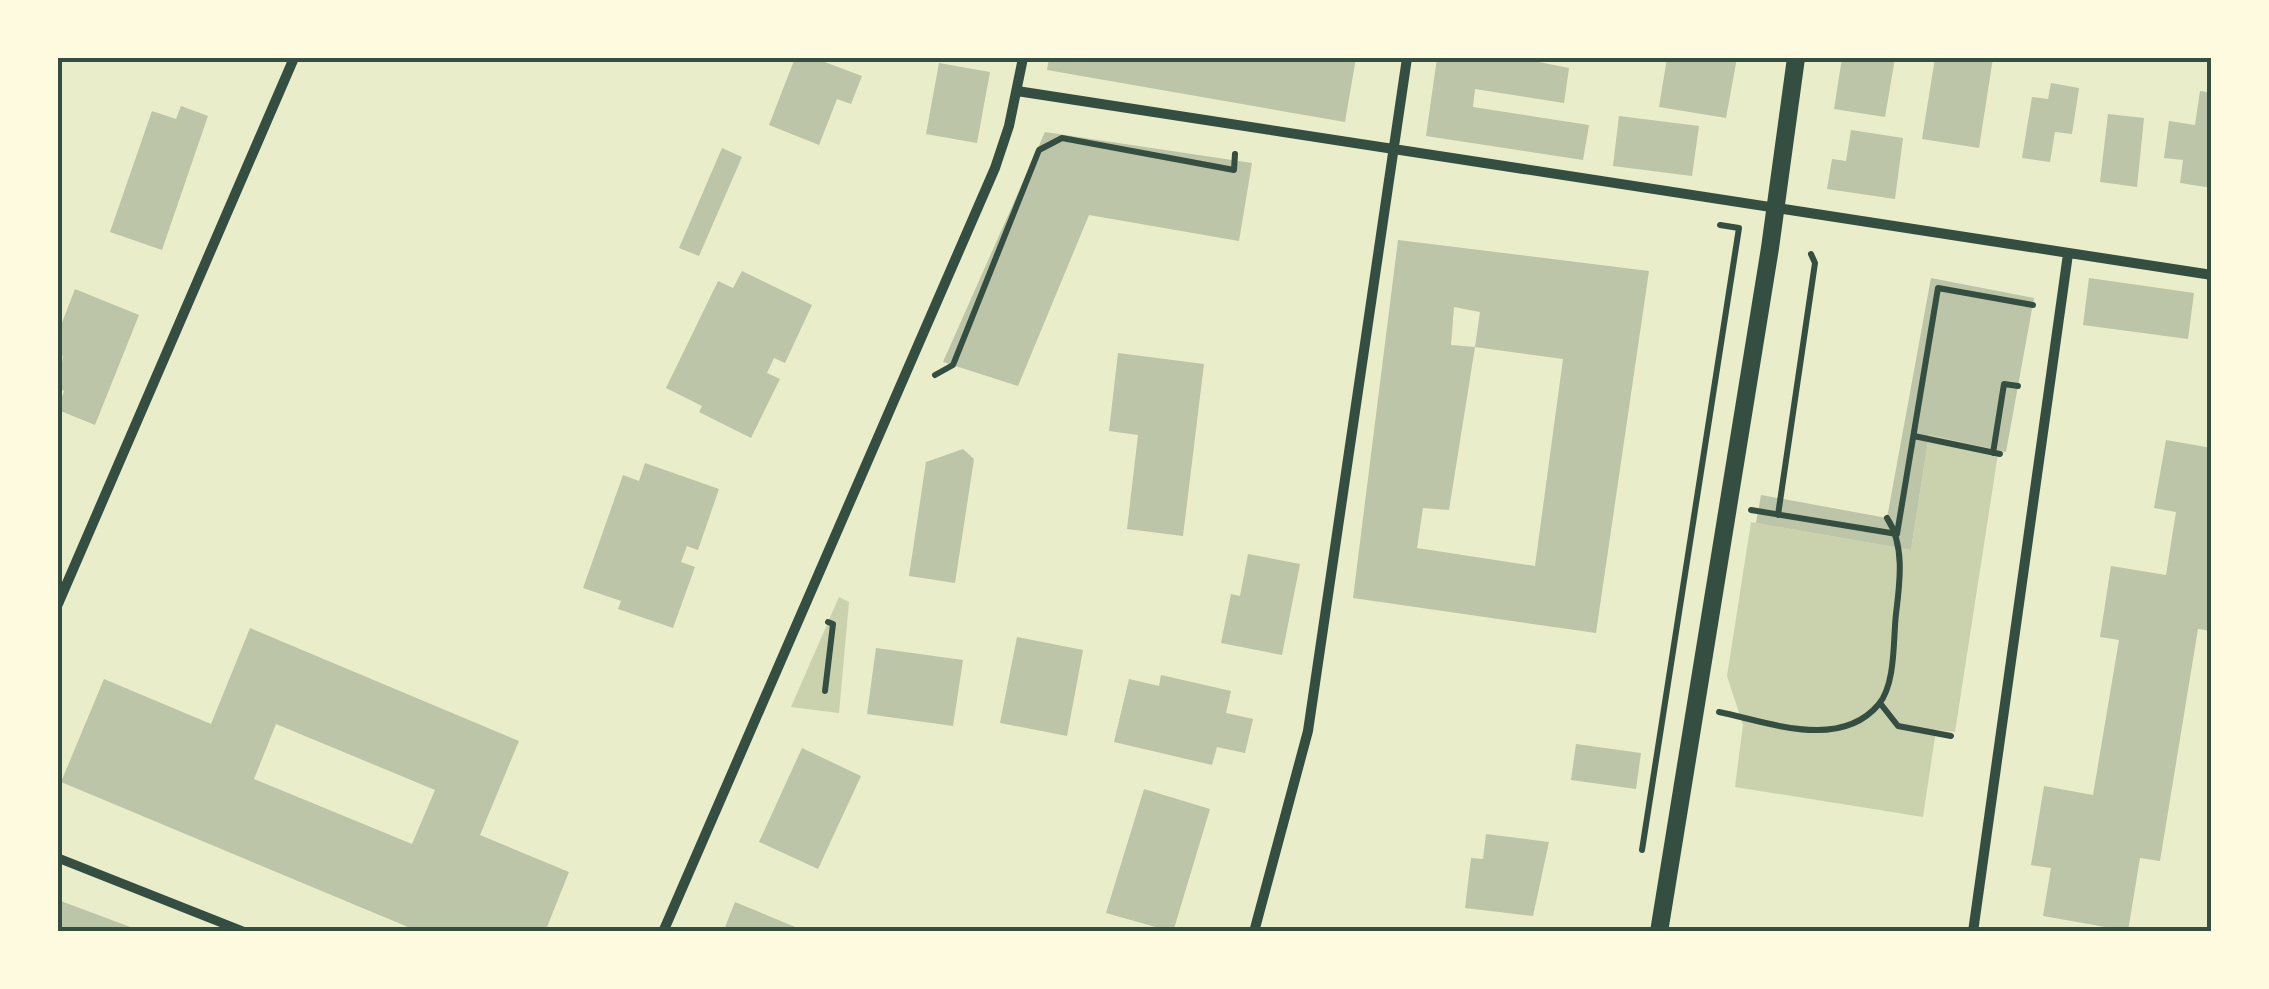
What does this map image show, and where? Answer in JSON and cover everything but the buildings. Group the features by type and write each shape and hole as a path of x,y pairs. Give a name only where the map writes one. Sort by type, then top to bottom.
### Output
{"street":[{"path":"58,604 294,58"},
{"path":"663,932 995,168 1023,58"},
{"path":"1254,932 1308,731 1408,58"},
{"path":"1659,932 1776,208 1796,58"},
{"path":"1017,91 2212,275"},
{"path":"1973,932 2068,254"},
{"path":"58,858 244,932"}],"path":[{"path":"935,375 952,365 1040,150 1062,138 1234,170 1236,154"},
{"path":"1642,854 1739,228 1710,224"},
{"path":"1778,515 1815,263 1811,254"},
{"path":"1719,712 1829,731 1856,721 1880,703 1887,684 1900,582 1898,534 1938,288 2033,305"},
{"path":"1914,436 1997,454 2004,384 2018,386"},
{"path":"1747,510 1898,534"},
{"path":"1887,518 1898,534"},
{"path":"824,691 833,624 828,622"},
{"path":"1880,703 1898,726 1950,736"}],"green space":[{"path":"1929,435 2006,452 1998,454 1955,732 1936,730 1923,817 1735,787 1743,725 1727,676 1751,522 1911,550"},
{"path":"839,597 849,602 839,713 791,707"}]}
